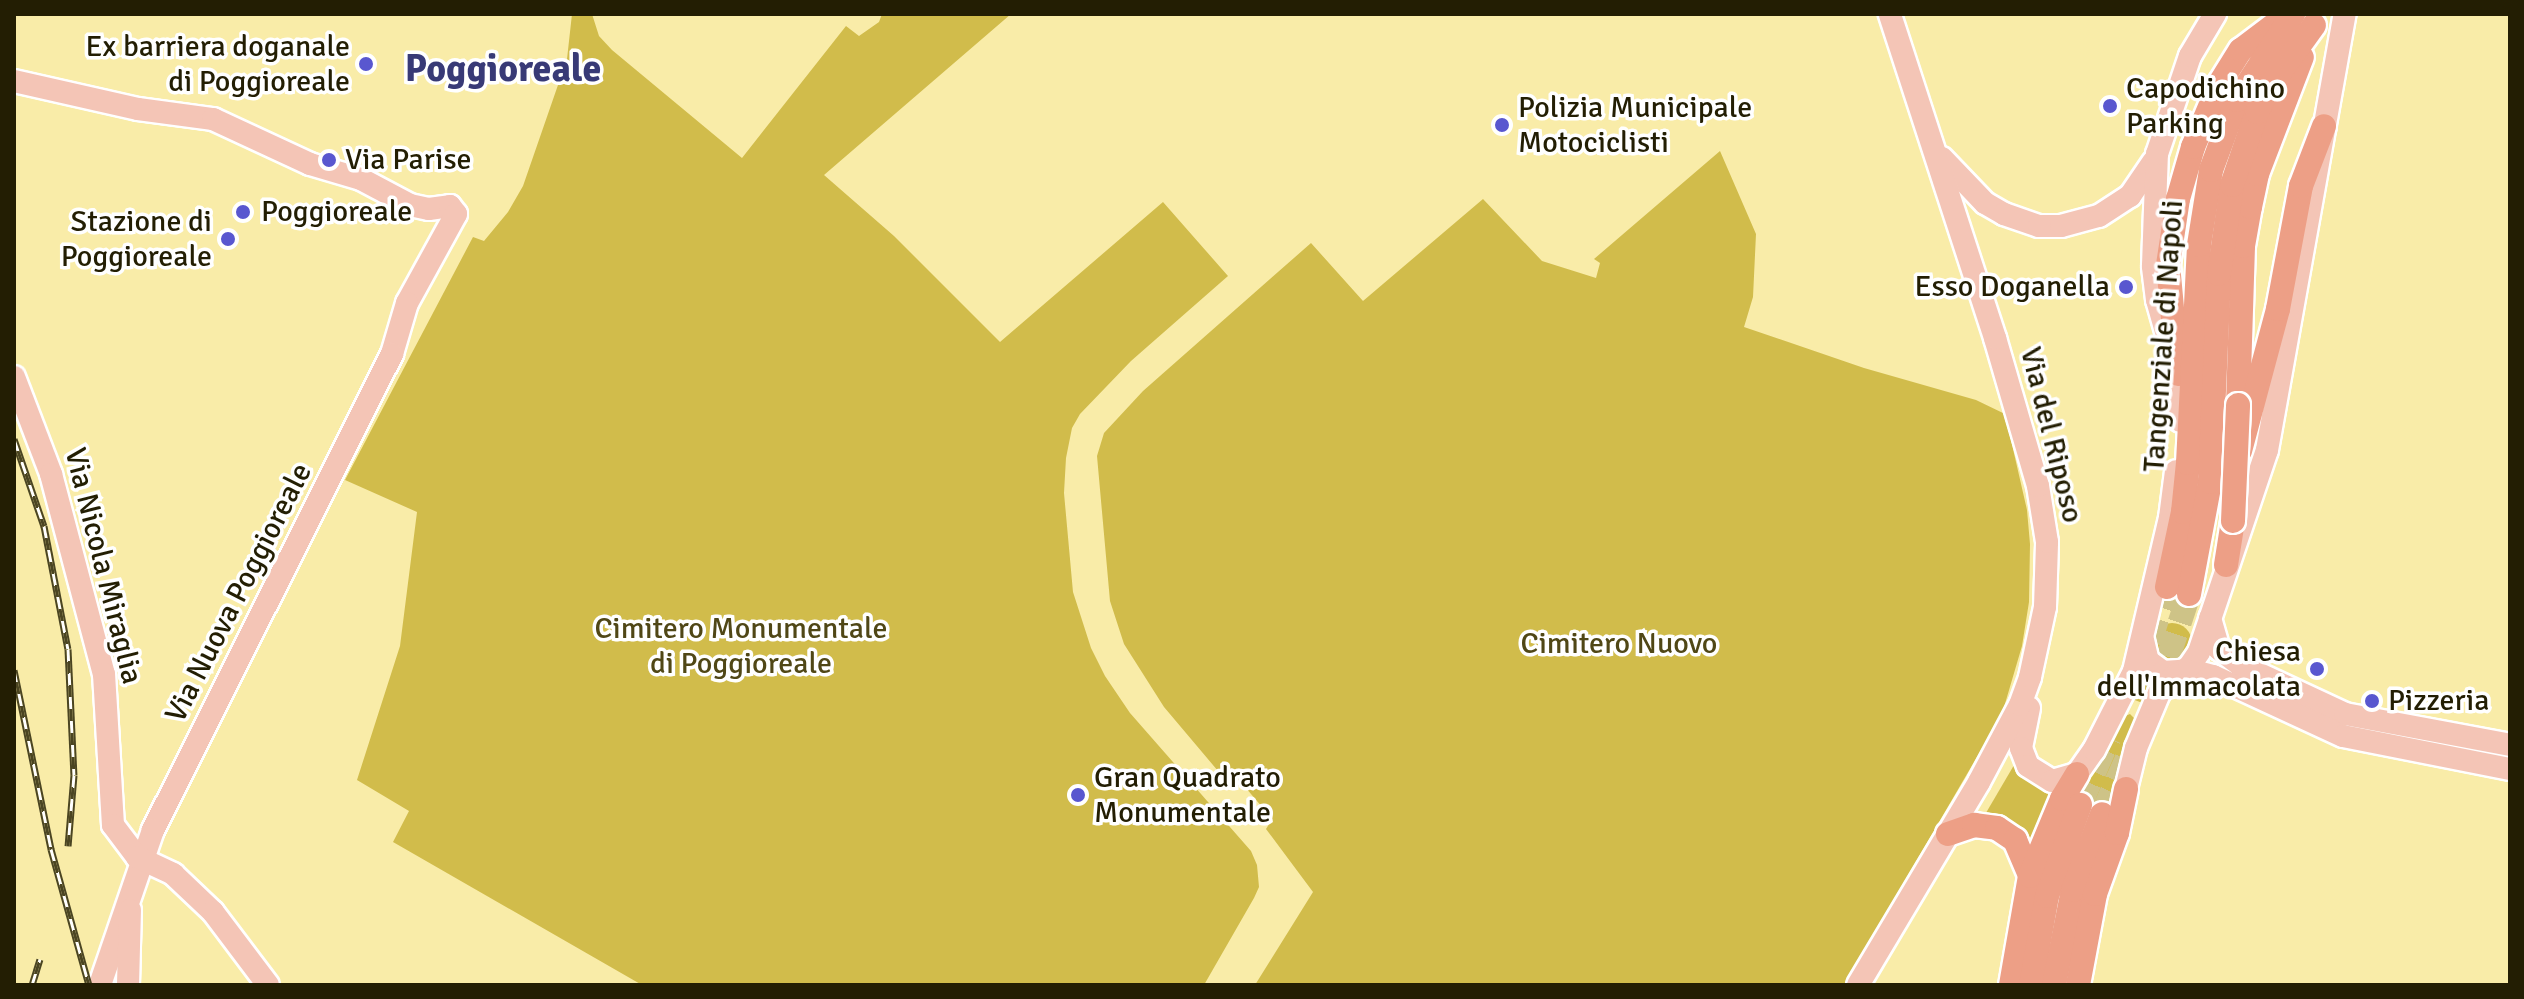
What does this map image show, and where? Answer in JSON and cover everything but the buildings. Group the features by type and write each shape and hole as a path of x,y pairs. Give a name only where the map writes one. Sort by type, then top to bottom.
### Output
{"highway":[{"path":"2178,374 2168,265 2178,199 2193,147 2220,83 2241,50 2303,17"},
{"path":"2226,565 2233,521 2243,246 2257,174 2303,17"},
{"name":"Tangenziale di Napoli","path":"2303,17 2257,112 2232,185 2219,274 2210,482 2182,588 2222,514 2278,309 2301,186 2324,126"},
{"path":"2011,985 2030,876 2062,799 2077,774"},
{"path":"2078,985 2092,906 2117,833 2126,789"},
{"path":"2031,985 2047,896 2091,809 2054,985"},
{"path":"1948,834 1974,825 1997,828 2015,840 2030,876"}],"main road":[{"name":"Via del Riposo","path":"1858,985 2008,731 2030,677 2045,607 2047,542 2038,486 1995,338 1890,14"},
{"path":"1933,146 1959,179 1985,203 2039,226 2079,223 2115,207 2139,186 2157,154 2171,106 2203,24 2215,14"},
{"path":"2126,789 2143,731 2165,684 2195,661 2267,450 2345,14"},
{"path":"2303,17 2336,51"},
{"name":"Via Nuova Poggioreale","path":"14,81 160,113 213,119 310,164 361,179 410,205 453,208 454,222 407,303 392,354 140,860 131,893"},
{"path":"2157,154 2153,266 2157,300 2178,374 2178,459 2170,518 2142,644 2148,661 2163,672 2213,676 2343,736 2510,769"},
{"name":"Via Nicola Miraglia","path":"14,377 51,474 104,674 111,817 122,840 140,860"},
{"path":"2210,617 2219,649 2240,665 2332,708 2362,719 2510,745"},
{"path":"2030,677 2022,739 2023,756 2035,772 2052,781 2077,774 2134,671 2144,635"},
{"path":"2109,719 2122,707 2135,709 2142,717 2143,731"},
{"path":"140,860 173,874 213,912 268,985"},
{"path":"100,985 131,893"},
{"path":"128,985 131,893"}],"green space":[{"name":"Cimitero Monumentale di Poggioreale","path":"572,14 592,14 599,36 612,50 742,158 846,26 859,36 879,22 882,14 1011,14 824,175 894,236 1000,342 1163,202 1228,276 1131,361 1080,414 1072,428 1064,493 1073,592 1091,648 1105,676 1130,713 1251,851 1257,865 1259,887 1204,985 642,985 393,842 409,811 357,780 400,646 417,512 345,480 473,237 484,241 508,212 523,186 567,59"},
{"name":"Cimitero Nuovo","path":"1720,151 1756,234 1753,297 1744,327 1864,368 1976,400 2005,414 2027,510 2030,544 2029,602 2022,646 2002,714 1844,985 1255,985 1313,892 1266,829 1271,821 1269,815 1245,787 1229,784 1164,707 1124,644 1110,601 1097,456 1104,433 1143,391 1311,243 1363,301 1483,199 1542,261 1596,278 1600,263 1594,259"},
{"path":"2172,623 2186,629 2192,643 2186,657 2172,663 2158,657 2152,643 2158,629"},
{"path":"2143,674 2155,682 2145,704 2127,697"},
{"path":"2130,714 2136,720 2112,829 2098,808 2079,803 2078,786 2096,768 2118,719"},
{"path":"2017,760 2057,789 2031,846 1983,818"}],"tunnel":[{"path":"2150,642 2167,587"},
{"path":"2157,691 2189,594"},
{"path":"2080,805 2109,738"},
{"path":"2102,814 2129,754"}],"railway":[{"path":"14,439 44,526 68,649 74,775 68,846"},
{"path":"14,670 51,849 89,985"},
{"path":"32,985 40,959"}],"place":[{"name":"Ex barriera doganale di Poggioreale","path":"366,64"},
{"name":"Capodichino Parking","path":"2110,106"},
{"name":"Polizia Municipale Motociclisti","path":"1502,125"},
{"name":"Via Parise","path":"329,160"},
{"name":"Poggioreale","path":"243,212"},
{"name":"Stazione di Poggioreale","path":"228,239"},
{"name":"Esso Doganella","path":"2126,287"},
{"name":"Chiesa dell'Immacolata","path":"2317,669"},
{"name":"Pizzeria","path":"2372,701"},
{"name":"Gran Quadrato Monumentale","path":"1078,795"}],"district":[{"name":"Poggioreale","path":"503,69"}]}
